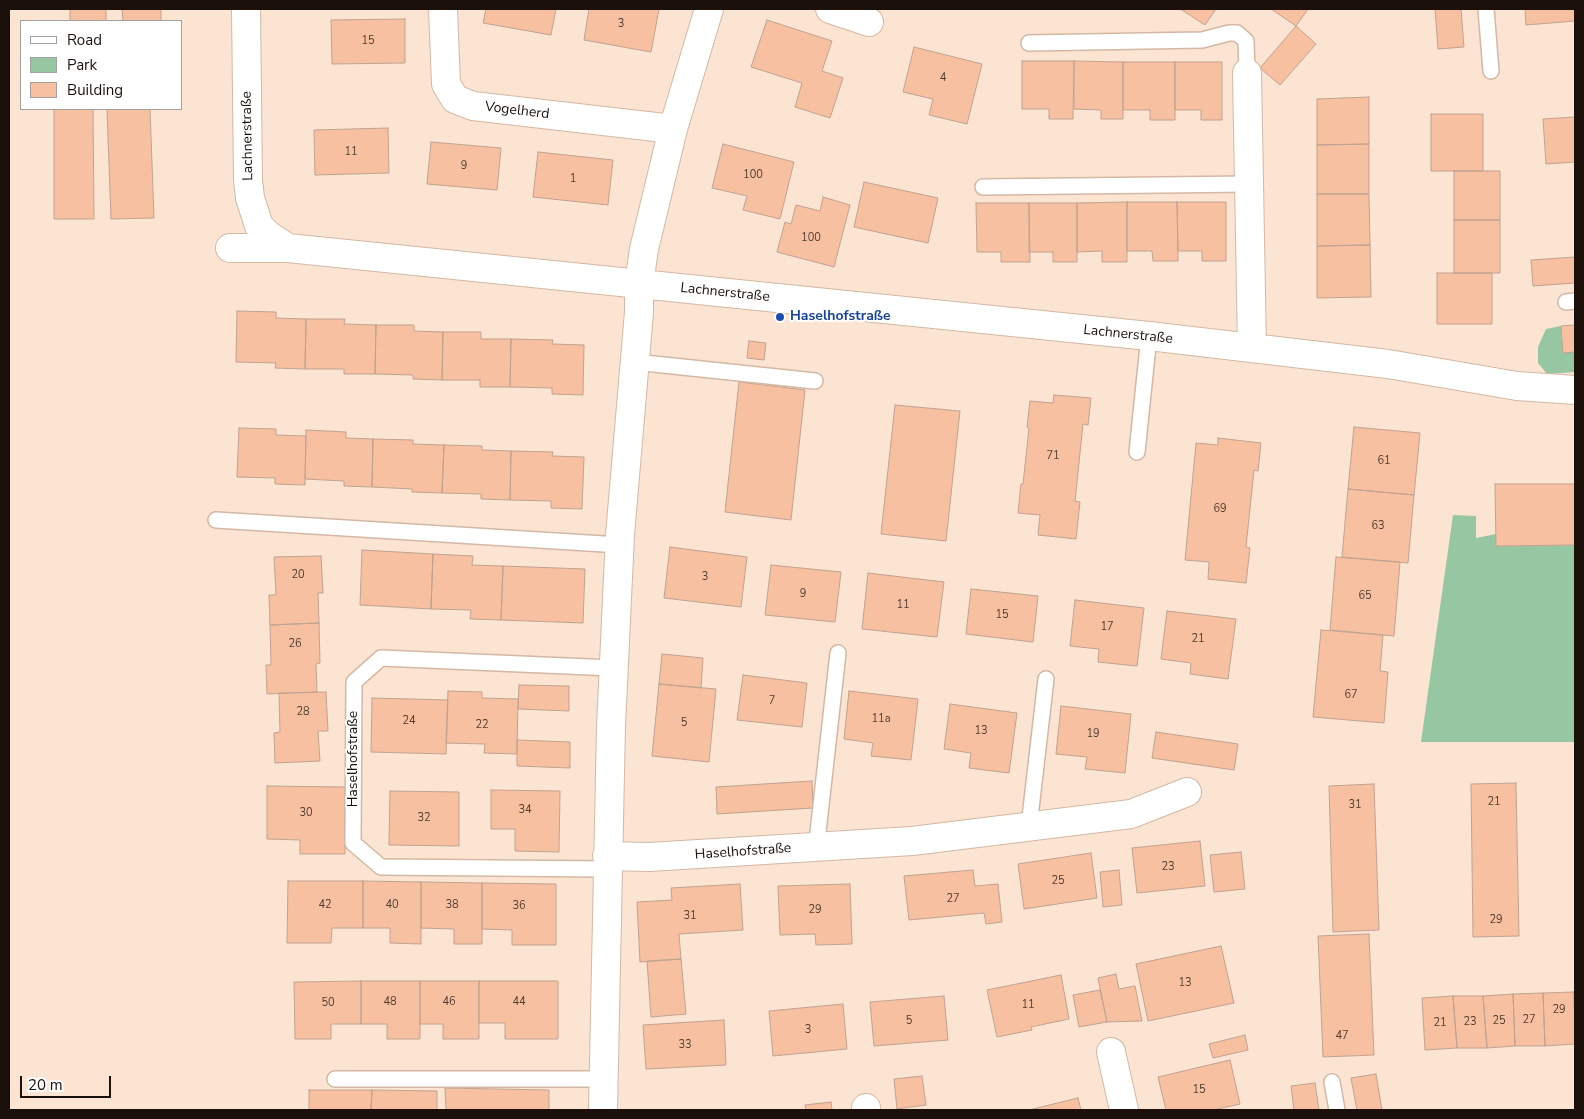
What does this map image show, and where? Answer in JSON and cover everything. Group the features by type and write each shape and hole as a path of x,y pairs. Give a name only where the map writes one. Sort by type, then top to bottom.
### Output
{"street":[{"name":"Lachnerstraße","path":"246,9 248,180 250,198 259,226 268,235 288,248"},
{"name":"Vogelherd","path":"443,9 446,84 455,99 473,106 673,130"},
{"path":"603,1110 607,862 613,668 620,545 640,284 644,248 673,130 709,9"},
{"path":"830,9 869,22"},
{"path":"1247,73 1252,348"},
{"name":"Lachnerstraße","path":"230,248 288,248 1149,336 1388,364 1517,386 1575,390"},
{"name":"Haselhofstraße","path":"607,862 912,841 1131,814 1187,792"},
{"path":"1111,1052 1124,1110"}],"lane":[{"path":"1486,9 1491,71"},
{"path":"1029,43 1202,40 1229,33 1237,34 1246,41 1247,73"},
{"path":"983,187 1250,184"},
{"path":"1137,452 1149,336"},
{"path":"635,362 815,381"},
{"path":"216,520 620,545"},
{"path":"819,847 818,832 838,653"},
{"name":"Haselhofstraße","path":"607,862 381,867 353,843 354,682 381,658 613,668"},
{"path":"1029,826 1046,679"},
{"path":"335,1079 604,1079"},
{"path":"1332,1082 1337,1110"}],"green space":[{"path":"1561,326 1563,352 1575,352 1575,372 1547,374 1538,363 1538,347 1546,329"},
{"path":"1453,515 1476,516 1476,538 1496,534 1496,546 1575,545 1575,742 1421,742"}],"building":[{"path":"70,9 106,9 106,20 70,20"},
{"path":"122,9 161,9 161,20 123,20"},
{"path":"486,9 556,9 551,35 483,23"},
{"path":"589,9 659,9 651,52 584,40"},
{"path":"1183,9 1216,9 1205,25"},
{"path":"1271,9 1308,9 1296,26"},
{"path":"1435,9 1461,9 1464,47 1438,49"},
{"path":"1525,9 1575,9 1575,21 1526,25"},
{"path":"405,19 405,63 332,64 331,20"},
{"path":"767,20 832,41 822,71 843,78 830,118 795,107 802,83 751,67"},
{"path":"1296,26 1316,44 1280,85 1260,68"},
{"path":"914,47 982,64 967,124 929,115 933,99 903,92"},
{"path":"1022,61 1074,61 1073,119 1049,119 1049,109 1022,109"},
{"path":"1074,61 1123,62 1123,119 1101,119 1101,110 1074,109"},
{"path":"1123,62 1175,62 1175,120 1150,120 1150,110 1123,110"},
{"path":"1175,62 1222,62 1222,120 1201,120 1201,110 1175,110"},
{"path":"1369,97 1369,144 1317,145 1317,99"},
{"path":"54,110 93,110 94,219 54,219"},
{"path":"107,110 150,110 154,218 111,219"},
{"path":"1431,114 1483,114 1483,171 1431,171"},
{"path":"1575,117 1575,162 1546,164 1543,119"},
{"path":"388,128 389,173 315,175 314,130"},
{"path":"431,142 501,148 497,190 427,184"},
{"path":"723,144 794,162 780,219 743,210 747,196 712,188"},
{"path":"1369,144 1369,194 1317,194 1317,145"},
{"path":"538,152 613,160 608,205 533,197"},
{"path":"1454,171 1500,171 1500,220 1454,220"},
{"path":"864,182 938,198 928,243 854,227"},
{"path":"1317,194 1369,194 1370,245 1317,246"},
{"path":"823,197 850,205 834,267 777,252 785,222 791,224 796,205 820,211"},
{"path":"1127,202 1127,262 1102,262 1102,251 1077,252 1077,203"},
{"path":"1127,202 1177,202 1178,261 1153,261 1152,251 1127,251"},
{"path":"1177,202 1226,202 1226,261 1202,261 1202,251 1178,251"},
{"path":"976,203 1029,203 1030,262 1001,262 1001,252 977,252"},
{"path":"1029,203 1077,203 1077,262 1053,262 1053,252 1029,252"},
{"path":"1454,220 1500,220 1500,273 1454,273"},
{"path":"1370,245 1371,297 1317,298 1317,246"},
{"path":"1575,257 1575,283 1533,286 1531,260"},
{"path":"1437,273 1492,273 1492,324 1437,324"},
{"path":"237,311 276,312 276,318 306,319 305,369 275,368 276,363 236,362"},
{"path":"306,319 345,319 344,324 376,325 375,374 344,374 344,369 305,369"},
{"path":"376,325 414,325 414,331 443,332 442,380 413,379 413,375 375,374"},
{"path":"1575,325 1575,352 1563,353 1561,326"},
{"path":"443,332 481,332 481,339 511,339 510,387 480,387 480,380 442,380"},
{"path":"511,339 553,340 552,344 584,345 583,395 552,394 552,388 510,387"},
{"path":"749,341 766,343 764,360 747,358"},
{"path":"739,382 805,390 791,520 725,512"},
{"path":"1054,395 1091,398 1088,425 1083,424 1075,501 1080,502 1076,539 1038,535 1040,515 1018,513 1029,428 1027,427 1030,401 1053,403"},
{"path":"895,405 960,411 946,541 881,534"},
{"path":"1354,427 1420,433 1414,495 1348,489"},
{"path":"239,428 276,429 276,435 306,436 305,485 275,484 275,478 237,477"},
{"path":"306,430 346,432 346,438 373,439 372,487 344,486 344,481 305,479"},
{"path":"1218,438 1261,443 1258,471 1254,470 1246,547 1250,548 1246,583 1208,579 1209,562 1185,560 1196,443 1218,445"},
{"path":"373,439 413,440 413,444 444,445 442,493 412,492 412,489 372,487"},
{"path":"444,445 482,446 482,450 511,451 510,500 481,499 481,494 442,493"},
{"path":"511,451 553,452 552,456 584,457 582,509 551,508 551,501 510,500"},
{"path":"1495,484 1575,484 1575,545 1496,546"},
{"path":"1348,489 1414,495 1408,563 1342,557"},
{"path":"670,547 747,557 741,607 664,598"},
{"path":"362,550 433,554 431,609 360,605"},
{"path":"433,554 473,556 472,565 503,566 501,620 470,619 471,610 431,609"},
{"path":"321,556 323,593 318,593 319,623 270,625 269,595 276,595 274,557"},
{"path":"1336,557 1400,562 1394,636 1330,630"},
{"path":"771,565 841,572 835,622 765,615"},
{"path":"503,566 585,569 583,623 501,620"},
{"path":"868,573 944,582 937,637 862,629"},
{"path":"971,589 1038,596 1033,642 966,634"},
{"path":"1075,600 1144,608 1137,666 1098,662 1099,649 1070,646"},
{"path":"1167,611 1236,619 1228,679 1190,674 1191,663 1161,659"},
{"path":"319,623 320,663 316,664 317,692 267,694 266,665 271,665 270,625"},
{"path":"1321,630 1383,635 1380,671 1388,672 1384,723 1313,717"},
{"path":"662,654 703,658 701,688 659,684"},
{"path":"743,675 807,683 802,727 737,720"},
{"path":"659,684 716,689 709,762 652,756"},
{"path":"519,685 569,686 569,711 518,709"},
{"path":"448,691 482,692 482,698 518,699 517,754 484,753 485,744 446,743"},
{"path":"849,691 918,699 911,760 871,756 873,743 844,739"},
{"path":"326,692 328,731 318,731 320,761 275,763 274,733 280,732 279,693"},
{"path":"372,698 448,700 446,754 371,752"},
{"path":"950,704 1017,713 1009,773 969,768 971,753 944,749"},
{"path":"1061,706 1131,714 1125,773 1085,769 1087,757 1056,754"},
{"path":"1156,732 1238,744 1234,770 1152,758"},
{"path":"517,740 570,742 570,768 517,766"},
{"path":"812,781 813,808 717,814 716,787"},
{"path":"1516,783 1519,936 1473,937 1471,784"},
{"path":"1374,784 1379,930 1333,932 1329,786"},
{"path":"267,786 345,787 345,854 300,854 300,840 267,839"},
{"path":"491,790 560,791 559,852 515,851 515,829 491,829"},
{"path":"390,791 459,792 459,846 389,845"},
{"path":"1200,841 1205,886 1137,893 1132,848"},
{"path":"1241,852 1245,889 1214,892 1210,855"},
{"path":"1091,853 1097,898 1024,909 1018,864"},
{"path":"973,870 975,886 998,884 1002,922 986,924 984,913 909,920 904,876"},
{"path":"1119,870 1122,905 1103,907 1100,872"},
{"path":"288,881 363,881 363,928 332,928 331,943 287,943"},
{"path":"363,881 421,882 421,944 390,943 390,928 363,928"},
{"path":"421,882 482,883 482,944 454,944 454,929 421,928"},
{"path":"482,883 556,884 556,945 512,945 512,930 482,929"},
{"path":"740,884 743,930 679,934 681,959 640,962 637,902 672,900 671,888"},
{"path":"850,884 852,944 816,945 815,934 780,935 778,886"},
{"path":"1369,934 1374,1055 1323,1057 1318,936"},
{"path":"1221,946 1234,1003 1148,1021 1136,964"},
{"path":"681,959 686,1014 651,1017 647,961"},
{"path":"1116,974 1119,989 1135,986 1142,1021 1107,1022 1098,978"},
{"path":"1061,975 1069,1019 1031,1027 1032,1030 997,1037 987,990"},
{"path":"361,981 420,981 420,1039 387,1039 387,1024 361,1024"},
{"path":"361,981 361,1024 331,1024 331,1039 295,1039 294,982"},
{"path":"420,981 479,981 479,1039 443,1039 443,1024 420,1024"},
{"path":"479,981 558,981 558,1039 505,1039 505,1023 479,1023"},
{"path":"1100,990 1107,1022 1079,1027 1073,995"},
{"path":"1574,992 1575,992 1575,1027"},
{"path":"1574,992 1575,1044 1545,1046 1543,993"},
{"path":"1543,993 1545,1046 1515,1046 1513,994"},
{"path":"1513,994 1515,1046 1487,1048 1483,996"},
{"path":"944,996 948,1040 874,1046 870,1002"},
{"path":"1453,996 1483,996 1487,1048 1457,1048"},
{"path":"1453,996 1457,1048 1425,1050 1422,998"},
{"path":"843,1004 847,1049 773,1056 769,1011"},
{"path":"724,1020 726,1065 646,1069 643,1025"},
{"path":"1245,1035 1248,1050 1213,1058 1209,1044"},
{"path":"1230,1060 1240,1104 1213,1110 1166,1110 1158,1077"},
{"path":"1376,1074 1382,1110 1357,1110 1351,1078"},
{"path":"922,1076 926,1105 897,1109 894,1079"},
{"path":"1315,1083 1319,1110 1294,1110 1291,1086"},
{"path":"445,1088 549,1090 549,1110 446,1110"},
{"path":"309,1090 372,1090 371,1110 309,1110"},
{"path":"372,1090 437,1091 437,1110 371,1110"},
{"path":"1078,1098 1081,1110 1029,1110"},
{"path":"831,1102 832,1110 806,1110 805,1105"}],"place":[{"name":"Haselhofstraße","path":"780,317"}]}
